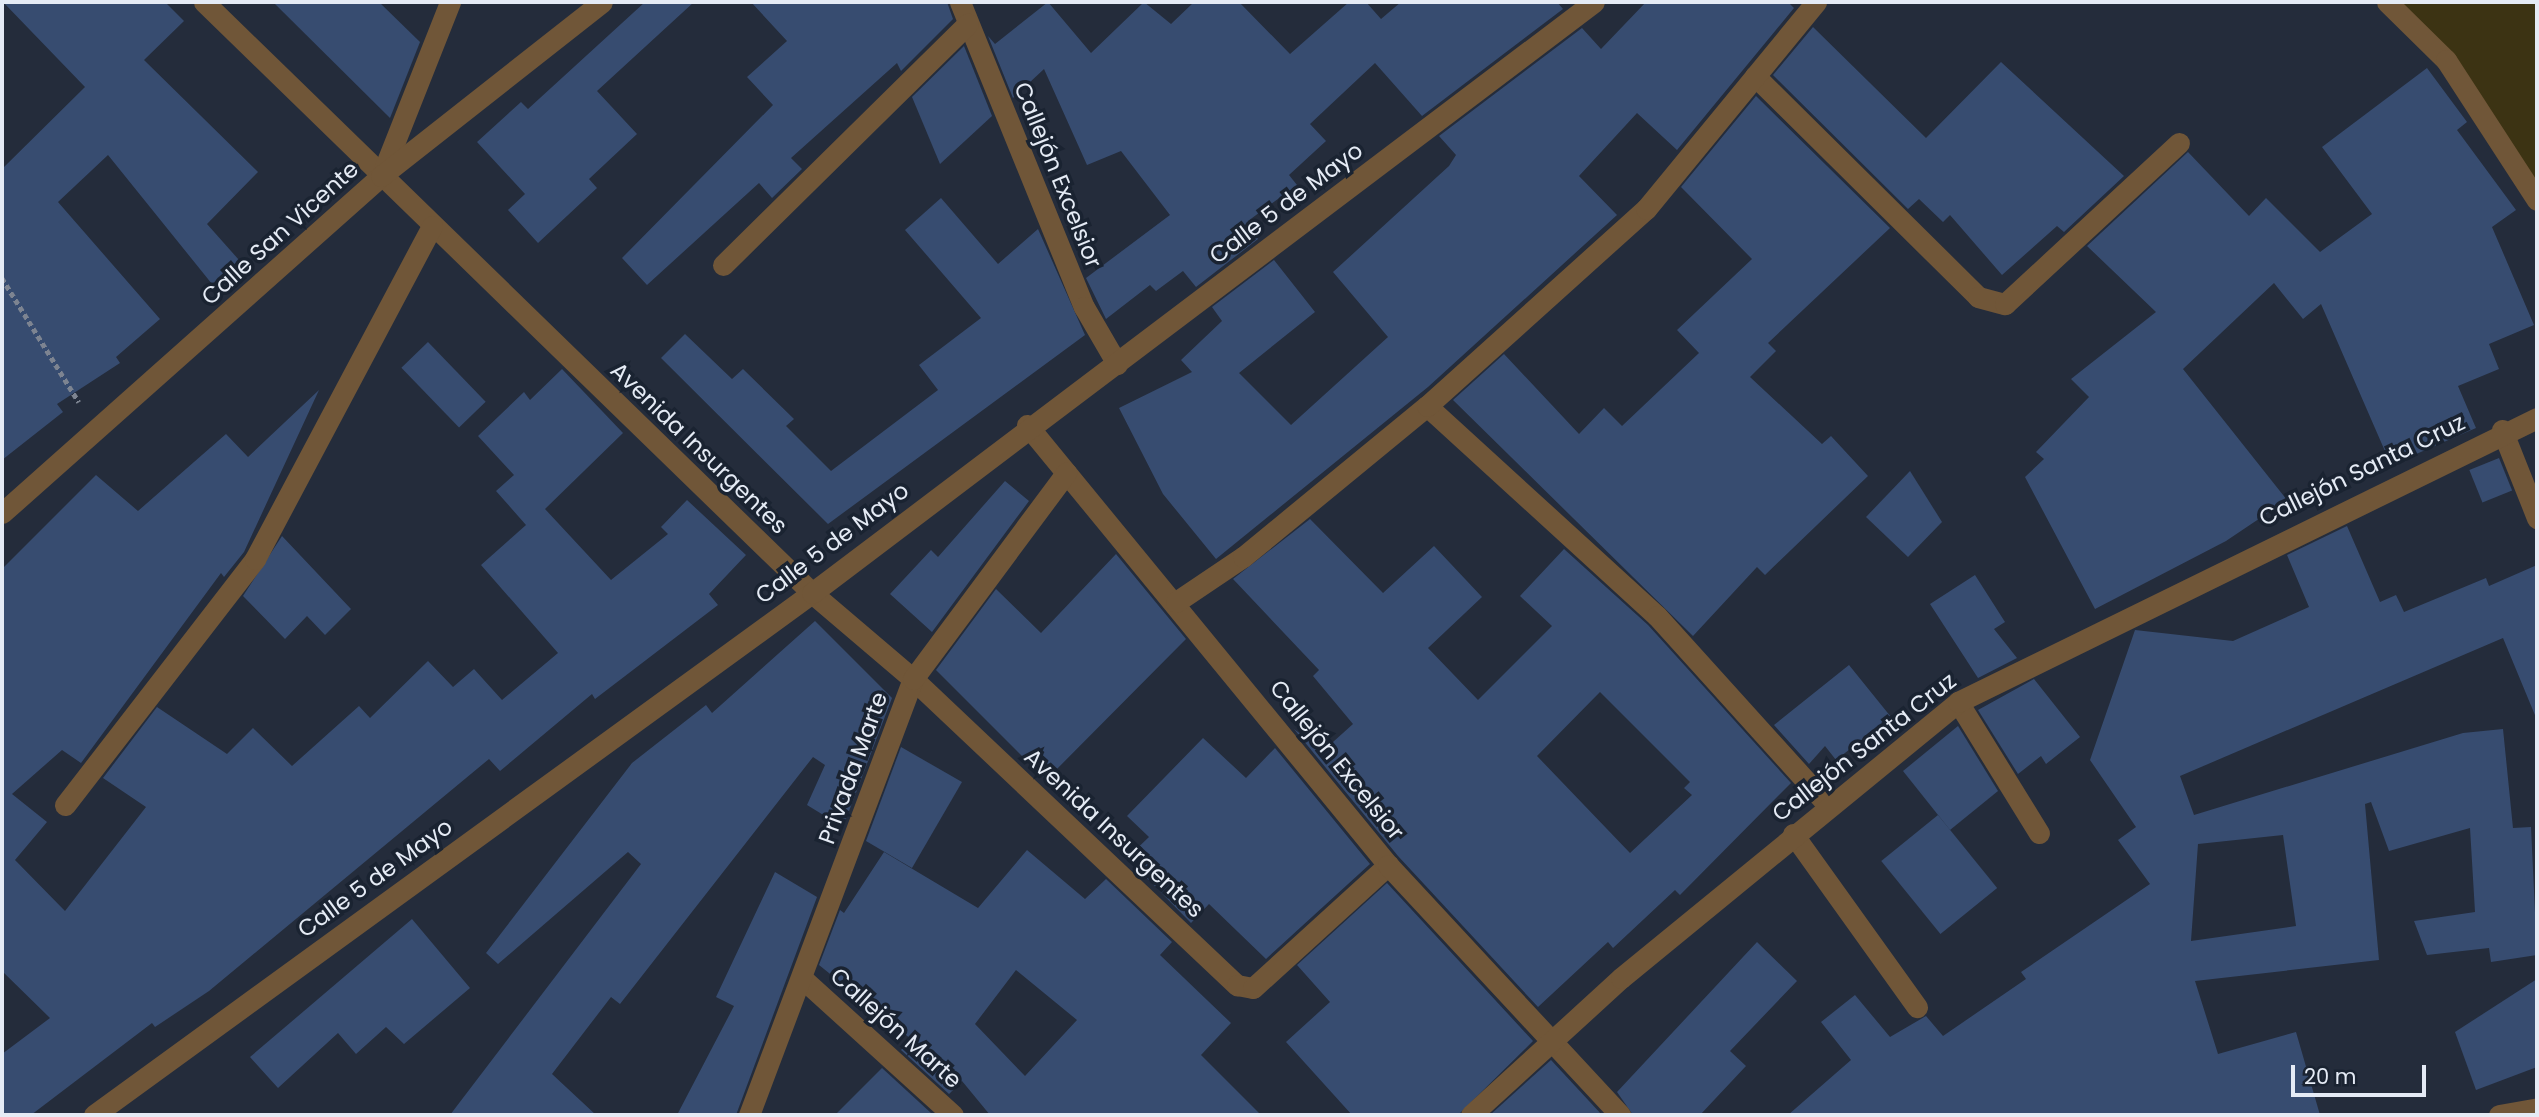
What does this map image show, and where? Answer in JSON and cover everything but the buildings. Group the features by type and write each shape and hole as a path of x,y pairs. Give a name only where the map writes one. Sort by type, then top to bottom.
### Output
{"street":[{"name":"Avenida Insurgentes","path":"204,2 812,593 913,679 1237,985 1254,988 1388,866"},
{"path":"381,176 450,2"},
{"name":"Calle San Vicente","path":"2,513 99,433 381,176 602,2"},
{"name":"Callejón Excelsior","path":"960,2 1084,307 1117,364"},
{"name":"Calle 5 de Mayo","path":"94,1115 812,593 1027,425 1117,364 1594,2"},
{"path":"1176,602 1242,557 1427,406 1646,209 1816,2"},
{"path":"2387,2 2446,60 2537,200"},
{"path":"723,265 968,23"},
{"path":"1755,76 1978,297 2005,304 2179,143"},
{"path":"65,805 255,559 432,226"},
{"path":"1427,406 1657,616 1828,805"},
{"name":"Callejón Santa Cruz","path":"1471,1115 1548,1044 1793,834 1958,702 2502,430 2537,418"},
{"name":"Callejón Excelsior","path":"1027,425 1176,602 1388,866 1548,1044 1620,1115"},
{"path":"2502,430 2537,517"},
{"name":"Privada Marte","path":"749,1115 804,980 913,679 1066,473"},
{"path":"1958,702 2039,833"},
{"path":"1793,834 1917,1007"},
{"name":"Callejón Marte","path":"804,980 953,1115"},
{"path":"2499,1115 2537,1108"}],"path":[{"path":"2,278 99,433"}],"sand":[{"path":"2387,2 2537,2 2537,200 2446,60"}]}
